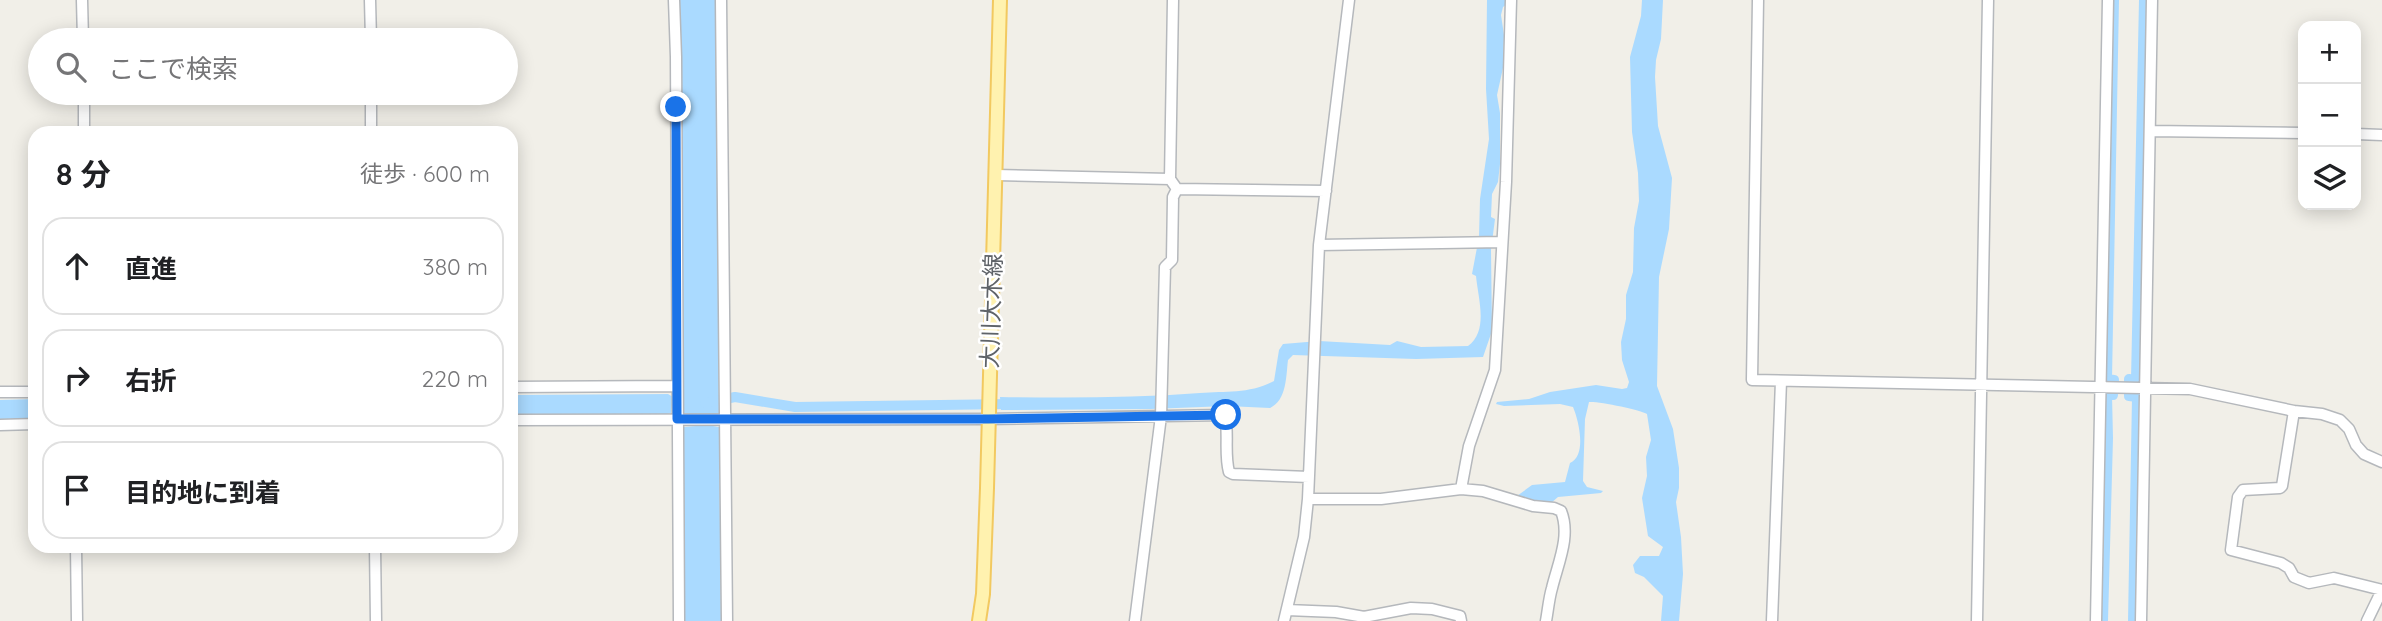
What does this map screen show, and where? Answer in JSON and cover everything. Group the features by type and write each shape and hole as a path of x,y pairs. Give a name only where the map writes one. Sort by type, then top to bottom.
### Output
{"main road":[{"name":"大川大木線","path":"979,621 983,594 1000,0"}],"street":[{"path":"82,0 83,28"},
{"path":"370,0 371,28"},
{"path":"674,0 677,390 680,420 679,621"},
{"path":"721,0 727,621"},
{"path":"1173,0 1170,179 1177,189"},
{"path":"1284,621 1304,537 1308,499 1319,245 1349,0"},
{"path":"1461,489 1469,446 1495,370 1511,0"},
{"path":"1758,0 1752,380 2190,389 2294,411 2322,414 2340,420 2349,429 2356,445 2364,454 2382,462"},
{"path":"1977,621 1988,0"},
{"path":"2096,621 2107,386 2108,0"},
{"path":"2141,621 2152,0"},
{"path":"83,105 84,126"},
{"path":"371,105 371,126"},
{"path":"2150,131 2298,133"},
{"path":"2361,134 2382,135"},
{"path":"996,175 1170,179"},
{"path":"1177,189 1326,191"},
{"path":"1135,621 1161,415 1165,267 1172,260 1173,197 1177,189"},
{"path":"1319,245 1500,242"},
{"path":"1772,621 1781,381"},
{"path":"518,387 677,390"},
{"path":"0,393 28,392"},
{"path":"2294,411 2282,486 2243,490 2238,497 2231,550 2281,563 2289,568 2294,577 2309,583 2334,578 2382,590 2367,621"},
{"path":"518,420 988,419 1226,415 1229,430 1226,462 1229,472 1309,477"},
{"path":"0,425 28,424"},
{"path":"1308,499 1381,499 1461,489 1483,491 1533,506 1562,511 1565,519 1564,542 1546,621"},
{"path":"76,553 76,621"},
{"path":"375,553 376,621"},
{"path":"1287,610 1336,612 1364,618 1411,608 1432,609 1451,612 1460,616 1461,621"}],"water":[{"path":"679,0 716,0 719,413 707,415 707,425 719,427 721,621 685,621 683,427 696,426 697,415 683,413"},
{"path":"1487,0 1507,0 1507,4 1501,15 1504,35 1503,68 1497,95 1500,113 1500,164 1498,182 1492,194 1491,217 1495,219 1491,250 1492,331 1483,357 1416,359 1293,355 1288,360 1283,394 1270,408 1227,406 1001,410 1000,397 1150,396 1256,388 1274,381 1279,350 1283,344 1319,341 1390,345 1397,341 1421,347 1468,346 1478,332 1481,314 1476,276 1472,274 1479,237 1480,199 1489,139 1486,89"},
{"path":"1642,0 1663,0 1655,77 1658,126 1672,178 1669,229 1659,277 1657,386 1673,429 1679,468 1676,502 1683,574 1679,621 1661,621 1663,596 1644,577 1635,573 1633,565 1640,556 1659,556 1663,547 1648,536 1642,498 1647,476 1646,457 1651,440 1647,414 1619,406 1589,402 1585,419 1583,481 1587,487 1603,491 1558,497 1551,503 1517,496 1532,485 1565,482 1570,463 1575,459 1580,446 1573,407 1560,404 1496,404 1596,385 1627,388 1629,382 1622,360 1621,342 1626,319 1626,295 1633,272 1634,228 1639,201 1632,132 1630,57 1641,16"},
{"path":"668,394 673,397 671,413 667,414 518,416 518,395"},
{"path":"28,399 28,420 0,420 0,400"}],"waterway":[{"path":"2103,621 2107,395 2113,395 2114,380 2107,379 2114,0"},
{"path":"2133,621 2137,397 2129,396 2129,379 2136,380 2144,0"},
{"path":"705,403 735,397 795,407 1013,404"}],"route":[{"path":"676,107 677,419 988,419 1226,415"}]}
